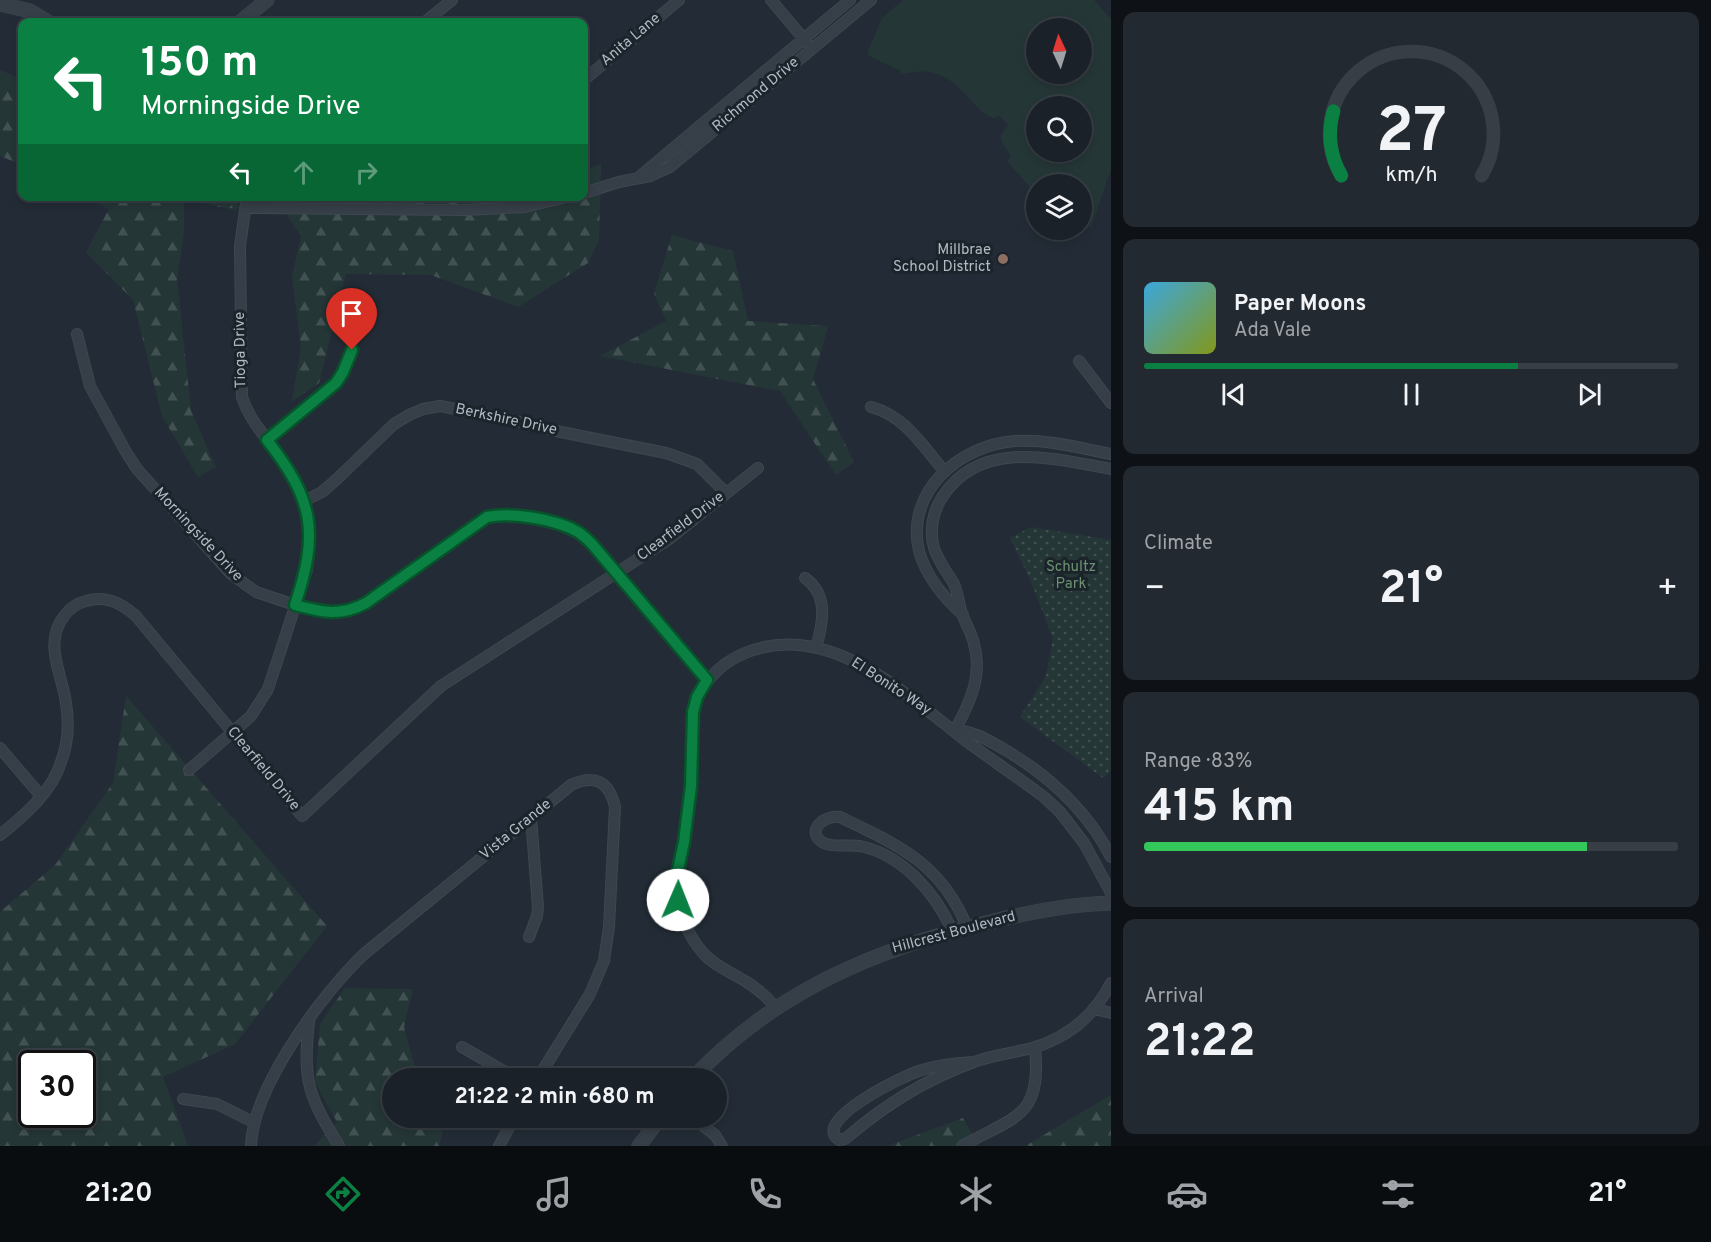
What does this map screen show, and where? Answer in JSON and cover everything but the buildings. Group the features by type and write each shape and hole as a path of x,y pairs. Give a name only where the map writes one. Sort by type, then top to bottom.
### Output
{"street":[{"path":"245,18 267,0"},
{"path":"430,18 452,0"},
{"name":"Anita Lane","path":"588,77 679,0"},
{"path":"771,0 812,48"},
{"name":"Richmond Drive","path":"636,179 850,0"},
{"name":"Richmond Drive","path":"588,192 650,177 670,167 871,0"},
{"path":"0,4 30,11 41,18"},
{"name":"Tioga Drive","path":"189,771 251,716 268,689 307,570 309,552 310,534 304,501 288,466 247,411 242,397 239,262 246,201"},
{"path":"245,208 476,210 525,207 550,201"},
{"name":"Morningside Drive","path":"77,334 90,386 137,469 231,574 256,592 321,612 352,610 366,603 487,517 500,514 514,515 564,525 579,532 592,544 707,680"},
{"path":"267,440 336,383 352,350"},
{"path":"1079,361 1111,403"},
{"name":"Berkshire Drive","path":"304,501 322,492 338,479 394,424 423,409 440,406 497,416 556,431 666,453 697,465 726,494"},
{"path":"871,407 883,410 904,423 944,471"},
{"path":"963,615 942,594 926,567 917,538 924,497 944,471 978,450 1014,441 1048,442 1111,454"},
{"path":"955,730 973,693 976,675 975,646 954,585 940,561 932,537 932,526 938,503 954,482 983,464 1016,456 1046,458 1111,469"},
{"name":"Clearfield Drive","path":"0,835 41,796 54,779 61,763 66,736 66,705 54,655 53,639 59,623 69,609 82,602 97,598 112,600 135,616 302,816 441,686 669,539 758,468"},
{"path":"804,578 818,590 821,600 822,625 816,648"},
{"name":"El Bonito Way","path":"776,1008 759,991 705,956 686,927 678,900 678,870 691,786 693,712 697,697 707,680 737,656 756,649 796,644 837,654 857,662 955,730 1035,790 1060,812 1084,843 1111,893"},
{"name":"El Bonito Way","path":"955,730 975,733 1010,753 1054,785 1086,818 1111,857"},
{"path":"0,747 41,796"},
{"name":"Vista Grande","path":"251,1146 254,1122 264,1094 309,1017 347,970 571,785 583,780 595,780 606,786 612,795 615,807 609,927 604,961 590,994 544,1068"},
{"path":"952,930 939,905 913,875 886,856 863,846 824,843 818,838 816,832 818,825 831,816 840,817 909,852 923,863 944,887 962,913 967,927"},
{"path":"529,938 538,907 531,818"},
{"name":"Hillcrest Boulevard","path":"704,1068 776,1008 802,991 891,949 952,930 1059,907 1111,903"},
{"path":"974,1062 904,1094 845,1139 838,1140 831,1132 832,1127 856,1104 896,1080 939,1065 974,1062 1035,1047 1067,1032 1083,1022 1095,1009 1111,984"},
{"path":"1095,1009 1111,1013"},
{"path":"309,1017 308,1084 318,1112 339,1146"},
{"path":"462,1047 499,1068"},
{"path":"962,1146 1001,1126 1027,1105 1034,1092 1036,1080 1035,1047"},
{"path":"183,1099 217,1104 254,1122"},
{"path":"499,1146 509,1128"},
{"path":"639,1146 652,1128"},
{"path":"705,1128 722,1146"}],"green space":[{"path":"903,0 1094,0 1111,19 1111,169 1092,225 1092,174 1026,174 1026,183 1007,161 1011,156 1001,141 1001,135 1008,125 1000,116 993,118 983,112 956,85 941,75 924,71 902,74 899,70 869,56 868,51 882,18"},
{"path":"0,70 18,77 18,163 0,156"},
{"path":"601,164 599,240 588,263 518,307 431,275 346,274 319,383 292,401 301,347 292,277 301,236 278,201 588,201 588,169"},
{"path":"93,201 184,201 184,231 177,280 191,411 216,467 198,477 162,416 133,300 86,252 109,209"},
{"path":"195,201 238,201 237,211"},
{"path":"672,235 733,251 748,321 828,326 813,379 854,462 836,475 780,391 600,356 666,321 654,293"},
{"name":"Schultz Park","path":"1031,527 1111,540 1111,771 1103,778 1020,717 1046,676 1053,639 1032,584 1010,538"},
{"path":"126,696 327,926 235,1044 163,1077 188,1146 0,1146 0,912 55,865 113,783"},
{"path":"345,988 413,989 404,1027 415,1068 382,1068 382,1128 444,1128 439,1146 314,1146 337,1122 315,1082 320,1024"},
{"path":"1111,1095 1111,1146 1025,1146"},
{"path":"963,1118 979,1146 889,1146 890,1145"}],"place":[{"name":"Millbrae School District","path":"1003,259"}],"route":[{"path":"352,350 336,383 267,440 288,466 304,501 308,517 310,534 307,570 295,605 321,612 352,610 366,603 487,517 500,514 514,515 564,525 579,532 592,544 707,680 697,697 693,712 691,786 678,870 678,900"}]}
